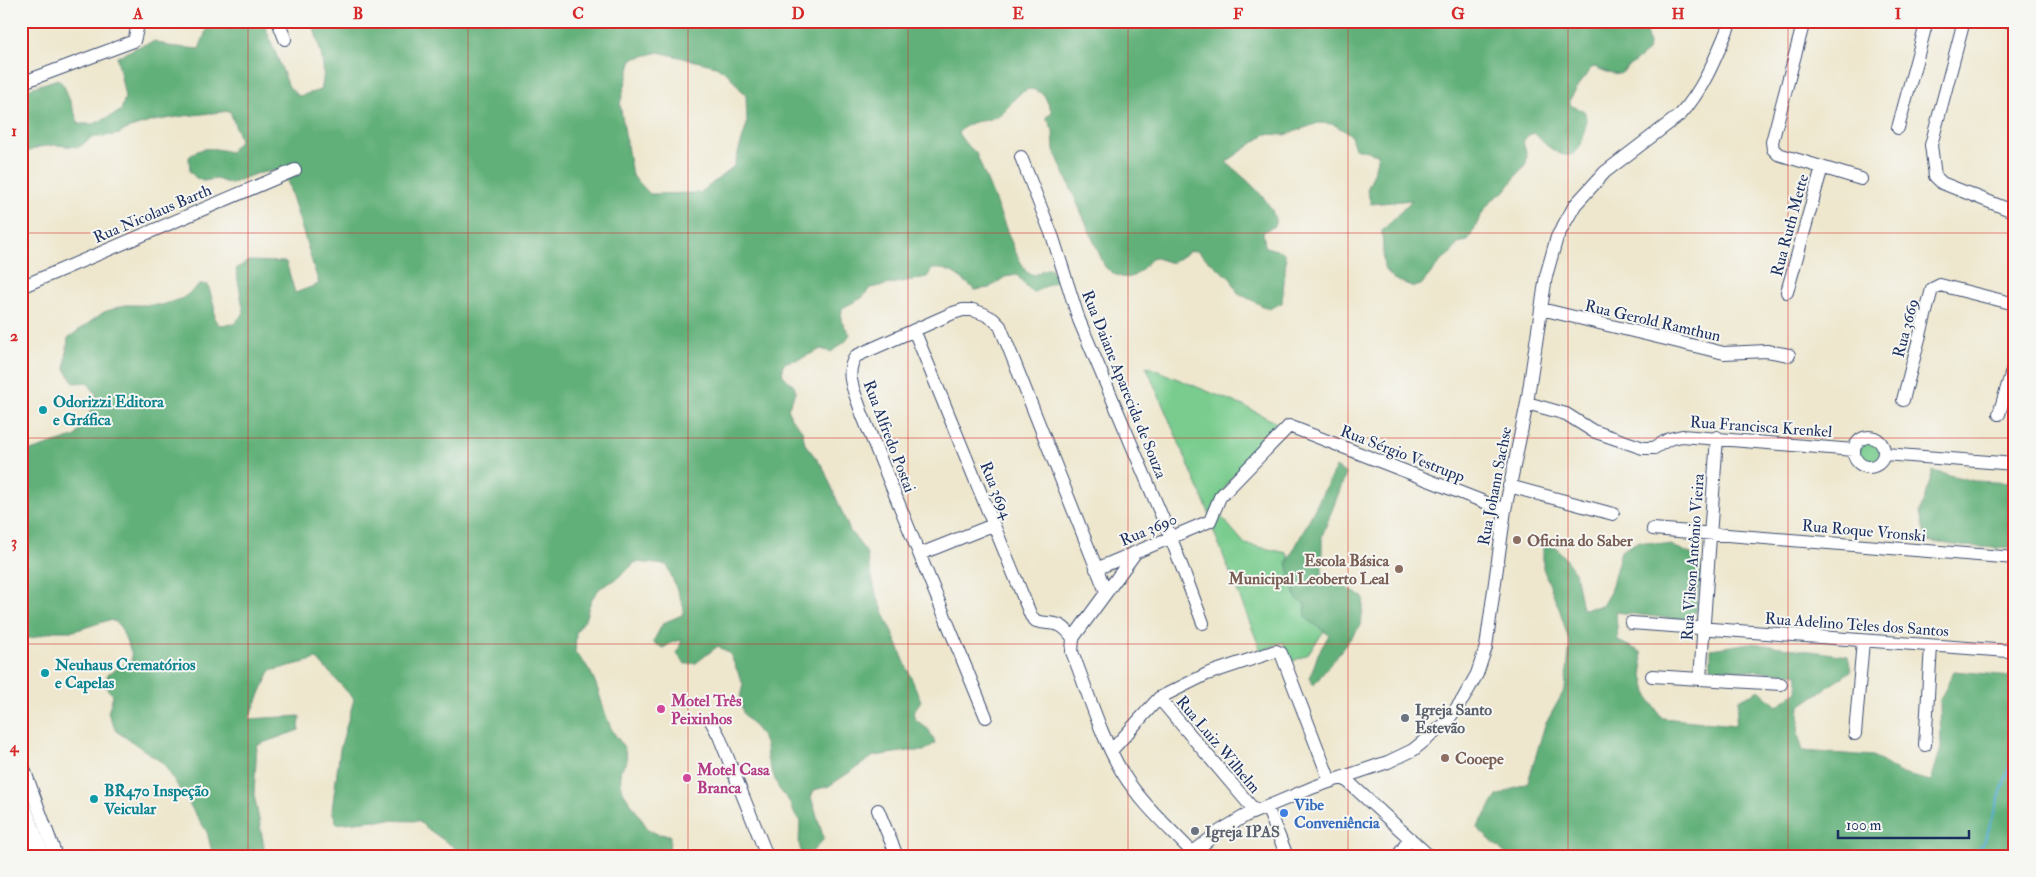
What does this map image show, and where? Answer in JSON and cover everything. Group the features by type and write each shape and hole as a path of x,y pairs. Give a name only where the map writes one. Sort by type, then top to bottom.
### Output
{"highway":[{"path":"21,806 40,856"}],"street":[{"path":"21,83 134,41 139,21"},
{"path":"278,21 285,39"},
{"name":"Rua Johann Sachse","path":"1190,854 1220,831 1261,809 1336,779 1402,756 1424,743 1445,724 1468,692 1486,647 1505,510 1527,403 1546,276 1556,236 1571,211 1606,172 1681,114 1711,68 1731,21"},
{"path":"1804,21 1772,142 1773,149 1778,154 1861,179"},
{"path":"1898,128 1927,21"},
{"path":"1964,21 1931,145 1935,176 1942,183 2015,212"},
{"path":"2008,21 2015,23"},
{"name":"Rua Daiane Aparecida de Souza","path":"1021,157 1053,238 1079,320 1171,538 1204,623"},
{"name":"Rua Ruth Mette","path":"1787,292 1822,167"},
{"name":"Rua Nicolaus Barth","path":"21,287 295,170"},
{"name":"Rua 3669","path":"1903,400 1932,289 1935,286 1940,285 2015,304"},
{"name":"Rua Gerold Ramthun","path":"1541,309 1724,353 1767,351 1789,355"},
{"name":"Rua Alfredo Postai","path":"986,717 862,414 849,373 850,364 856,356 963,310 973,310 993,318 1000,326 1106,592"},
{"name":"Rua 3694","path":"914,330 1031,616 1036,621 1054,623 1065,627 1073,638"},
{"path":"2000,414 2015,360"},
{"name":"Rua Francisca Krenkel","path":"1527,403 1566,414 1593,431 1643,448 1654,448 1669,439 1682,436 1854,450"},
{"name":"Rua Sérgio Vestrupp","path":"1212,519 1220,497 1289,426 1505,510"},
{"path":"1871,436 1882,442 1885,454 1879,464 1868,467 1857,461 1854,450 1860,440 1871,436"},
{"name":"Rua Vilson Antônio Vieira","path":"1700,679 1717,438"},
{"path":"1885,454 2015,464"},
{"path":"1510,486 1613,514"},
{"name":"Rua 3690","path":"1096,569 1212,519"},
{"path":"920,554 993,525"},
{"name":"Rua Roque Vronski","path":"1653,529 2015,558"},
{"path":"1136,552 1073,638 1072,652 1110,752 1138,795 1190,854"},
{"name":"Rua Adelino Teles dos Santos","path":"1631,623 2008,652"},
{"path":"1855,734 1863,641"},
{"path":"1925,745 1931,646"},
{"path":"1110,752 1159,698 1207,674 1279,651 1336,779 1430,856"},
{"path":"1652,676 1780,684"},
{"name":"Rua Luiz Wilhelm","path":"1159,698 1261,809 1287,856"},
{"path":"710,721 722,743 767,856"},
{"path":"21,761 56,856"},
{"path":"878,810 897,856"},
{"path":"1398,856 1410,838"}],"green space":[{"path":"230,21 263,21 289,87 299,96 321,90 323,81 323,64 312,21 1646,21 1644,24 1649,44 1648,51 1620,74 1594,67 1590,69 1570,99 1570,105 1584,111 1586,117 1580,146 1569,155 1562,154 1548,146 1534,133 1527,136 1523,142 1527,156 1526,163 1505,191 1493,199 1484,210 1468,241 1458,243 1453,251 1442,260 1421,285 1414,287 1394,279 1384,268 1382,231 1412,200 1371,204 1367,190 1374,173 1378,154 1355,148 1350,134 1333,124 1318,123 1285,135 1266,134 1226,162 1258,191 1275,218 1275,226 1263,232 1265,246 1284,253 1286,260 1282,303 1269,309 1238,293 1231,279 1197,251 1190,251 1172,263 1153,257 1132,277 1120,277 1105,267 1054,150 1053,130 1046,117 1052,112 1044,95 1033,89 1028,89 1018,95 1001,113 991,119 968,124 958,133 976,153 1015,251 1026,272 1034,275 1051,268 1056,281 1032,293 1017,275 1005,277 989,288 975,290 950,272 932,269 927,277 870,288 862,298 842,308 841,321 850,334 847,340 831,352 821,349 800,359 786,362 782,367 783,376 794,385 796,392 788,408 791,418 802,430 805,444 823,467 850,531 866,552 876,594 921,701 913,712 915,719 929,730 935,743 924,751 874,756 829,786 814,790 811,797 824,839 809,855 802,856 799,843 800,819 795,815 789,801 779,789 767,759 766,746 762,736 743,713 740,698 743,684 730,654 718,646 696,663 685,664 677,654 682,640 673,642 663,648 653,642 663,623 682,615 684,608 667,565 636,562 615,580 600,588 591,600 585,620 576,632 575,653 583,661 593,677 611,729 622,744 626,754 627,761 620,771 622,790 648,829 657,834 670,835 669,856 465,856 418,821 374,820 337,824 332,810 340,749 354,699 317,659 270,671 249,719 300,716 299,730 257,745 254,794 264,846 263,856 213,856 207,832 163,763 116,731 108,713 113,695 104,686 108,674 132,660 131,652 121,628 116,622 109,620 74,631 54,631 32,638 21,638 21,454 76,436 96,401 96,394 87,382 74,383 65,369 68,338 104,312 125,305 162,305 183,298 201,284 208,285 214,305 215,320 220,325 234,324 244,313 236,269 248,261 286,262 295,293 319,284 288,183 278,170 255,174 230,184 217,179 203,181 196,178 190,172 189,157 194,153 208,148 230,152 240,140 230,111 153,121 127,129 119,134 91,138 79,147 55,145 39,147 27,152 21,146 21,91 58,79 64,86 79,124 94,124 121,111 125,97 117,57 155,41 168,46 199,49 208,26","holes":["659,52 716,66 728,74 746,96 747,124 734,166 700,193 650,194 632,175 620,104 632,59"]},
{"path":"1146,366 1246,407 1275,422 1278,429 1230,479 1210,515"},
{"path":"1869,440 1874,441 1880,447 1880,457 1874,463 1869,464 1864,463 1858,457 1857,452 1858,447 1864,441"},
{"path":"1336,467 1346,474 1322,536 1322,574 1364,598 1361,625 1313,686 1310,678 1318,654 1329,635 1306,618 1305,604 1296,598 1287,563"},
{"path":"1933,471 1974,481 2015,483 2015,549 1962,546 1926,541 1920,512"},
{"path":"1218,513 1245,544 1287,553 1302,594 1339,610 1307,655 1291,662 1283,642 1261,651 1212,527"},
{"path":"1639,541 1671,545 1697,557 1701,570 1696,612 1683,620 1616,612 1618,641 1641,652 1643,675 1648,697 1662,718 1735,725 1739,700 1759,690 1777,706 1797,691 1798,674 1711,668 1711,649 1750,643 1848,656 1851,671 1800,706 1798,734 1803,751 1873,756 1902,774 1931,781 1941,748 1940,700 1954,671 2012,676 2015,674 2015,856 1508,856 1477,828 1497,796 1528,782 1545,725 1565,689 1570,644 1560,611 1543,568 1543,546 1557,548 1575,572 1582,609 1602,606 1610,592 1621,551"}],"waterway":[{"path":"1972,856 1985,840 2015,750"}],"place":[{"name":"Odorizzi Editora e Gráfica","path":"43,410"},
{"name":"Oficina do Saber","path":"1517,540"},
{"name":"Escola Básica Municipal Leoberto Leal","path":"1399,569"},
{"name":"Neuhaus Crematórios e Capelas","path":"45,673"},
{"name":"Motel Três Peixinhos","path":"661,709"},
{"name":"Igreja Santo Estevão","path":"1405,718"},
{"name":"Cooepe","path":"1445,758"},
{"name":"Motel Casa Branca","path":"687,778"},
{"name":"BR470 Inspeção Veicular","path":"94,799"},
{"name":"Vibe Conveniência","path":"1284,813"},
{"name":"Igreja IPAS","path":"1195,831"}]}
